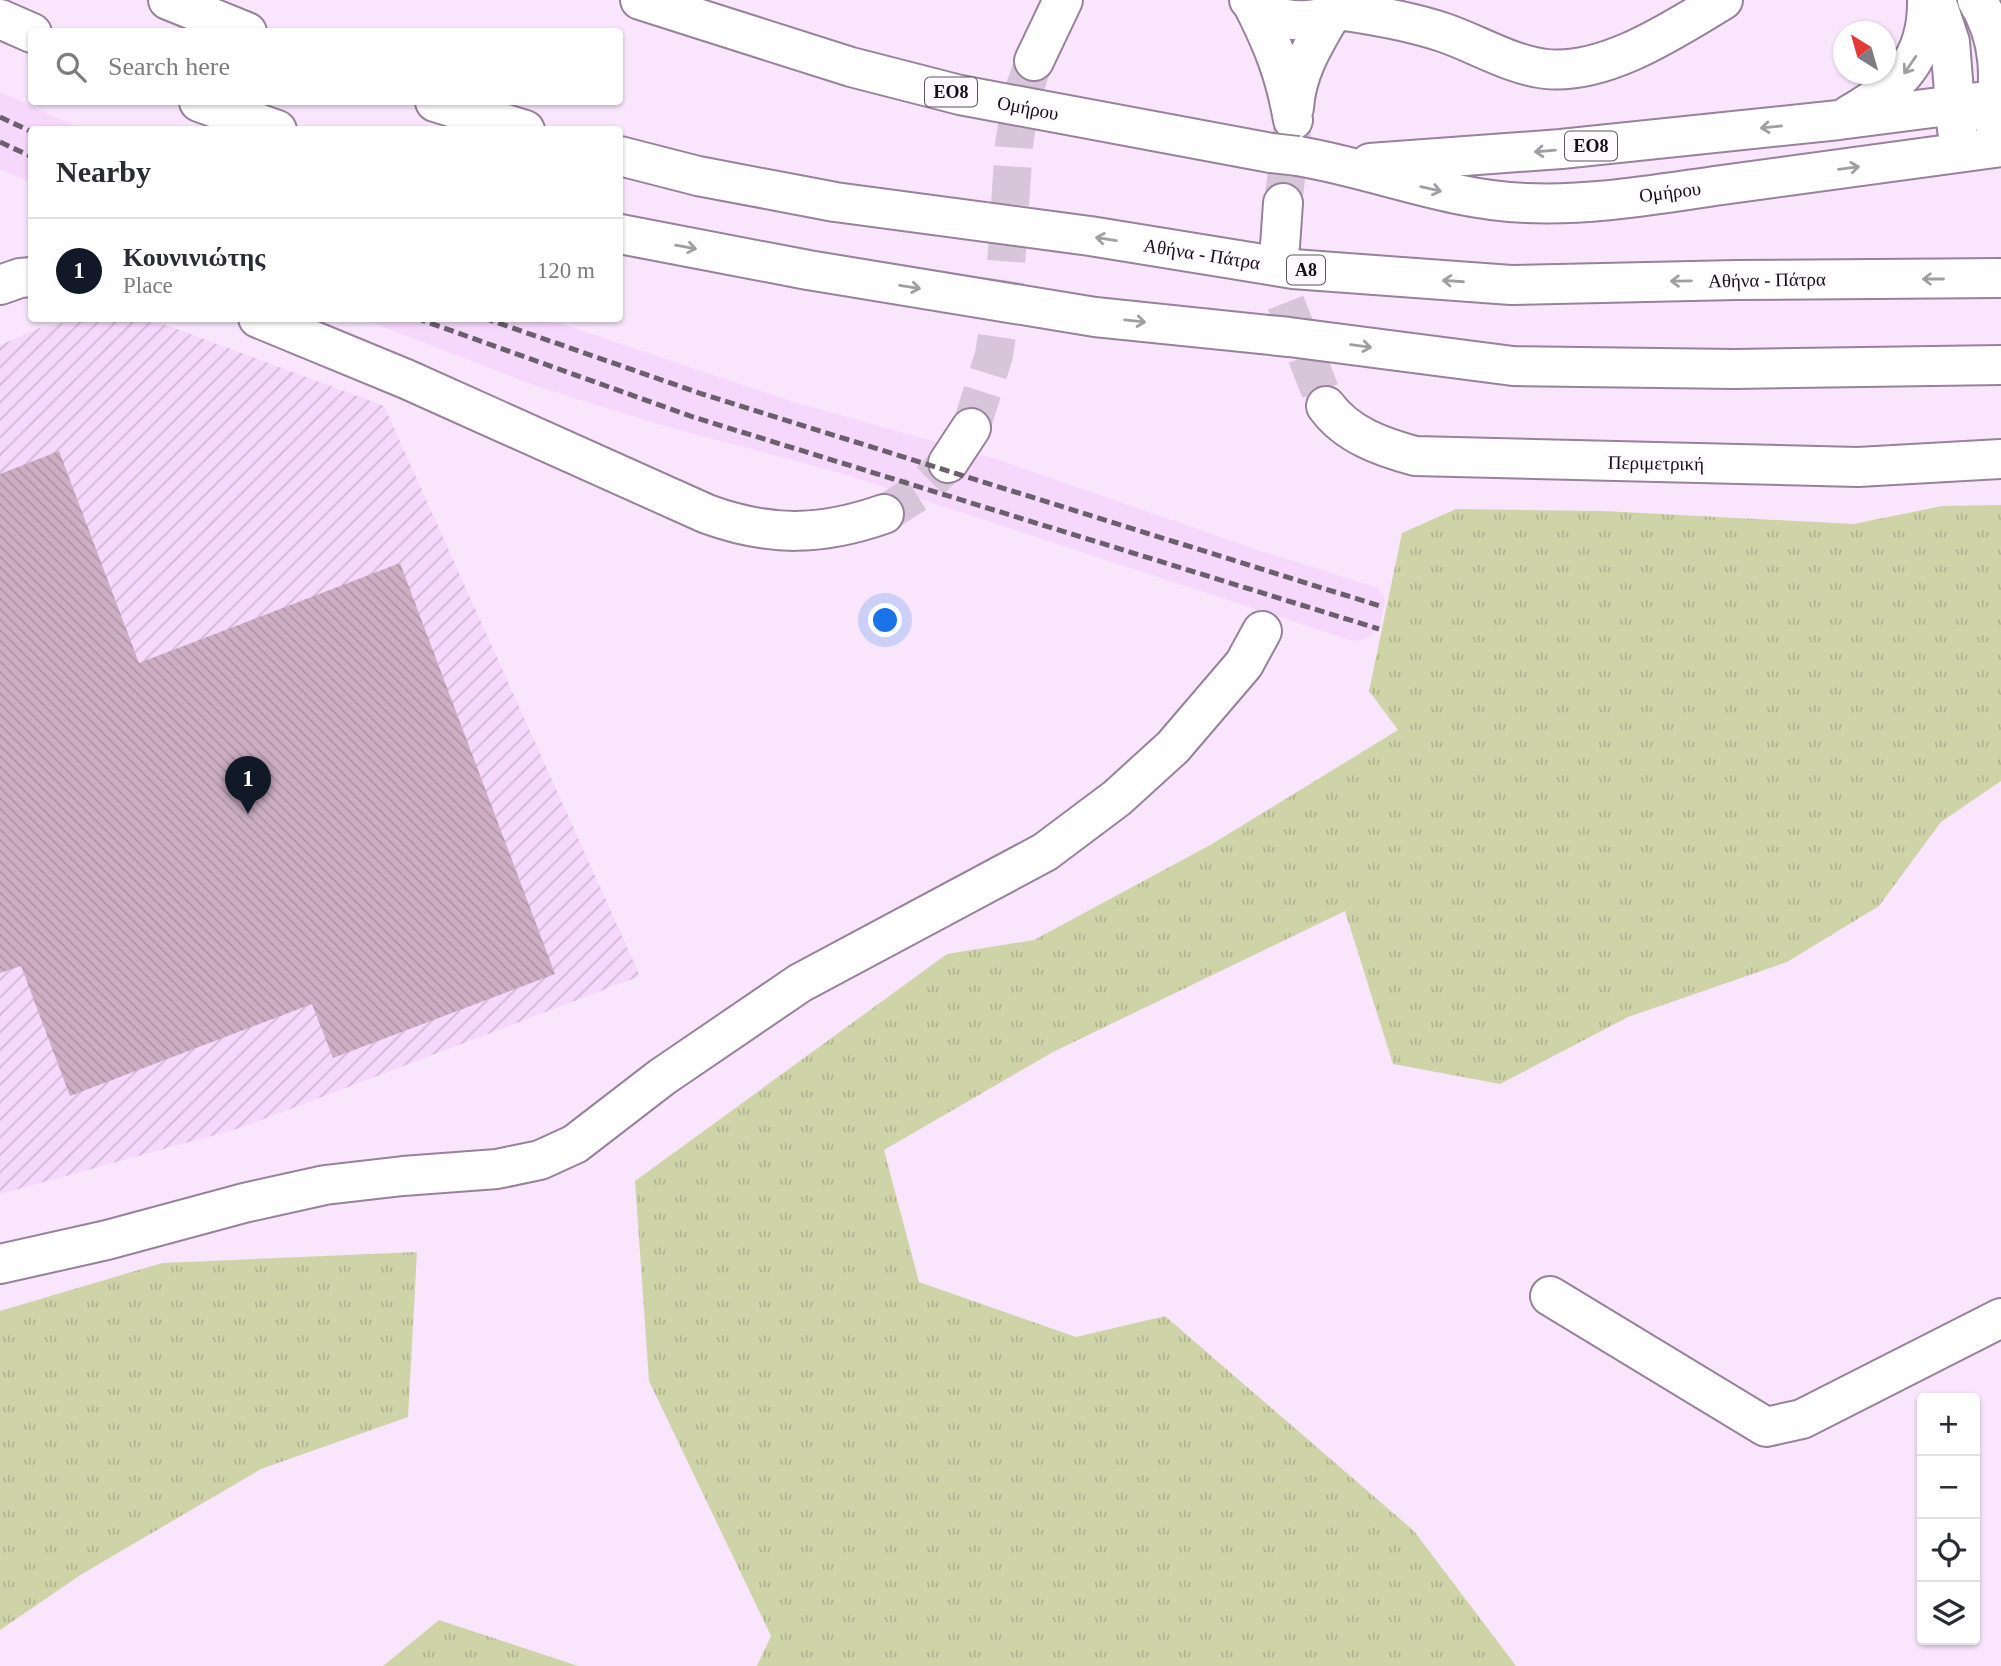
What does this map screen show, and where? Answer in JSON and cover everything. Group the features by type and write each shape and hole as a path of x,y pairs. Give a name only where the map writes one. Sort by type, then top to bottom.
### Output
{"main road":[{"name":"Ομήρου","path":"640,0 850,67 948,92 1342,163 1427,188 1526,203 1636,197 1983,150"},
{"path":"1034,61 1063,0"},
{"path":"1425,0 1443,20 1474,44"},
{"path":"1251,1 1286,19 1312,21 1345,10 1407,23 1441,32 1516,61 1545,69 1582,67 1611,59 1654,40 1723,0"},
{"path":"1839,120 1868,104 1899,80 1918,53 1927,20 1927,0"},
{"path":"1936,0 1950,42 1956,104 1983,150"},
{"path":"1251,1 1277,52 1287,85 1293,120 1295,91 1304,63 1345,10"},
{"path":"172,2 237,28"},
{"path":"1983,150 1999,99 1998,49 1985,8"},
{"path":"0,19 28,31"},
{"name":"Ομήρου","path":"1342,163 1391,162 1561,149 1839,120 1999,99"},
{"path":"207,105 266,126"},
{"path":"445,105 512,126"},
{"name":"Αθήνα - Πάτρα","path":"623,157 698,176 835,202 1090,236 1293,269 1511,285 2001,278"},
{"path":"1280,246 1283,203"},
{"path":"623,235 808,270 1095,317 1289,337 1513,366 1735,369 2001,365"},
{"path":"0,285 28,277"},
{"path":"268,322 406,379 737,525 768,531 800,532 834,528 884,514"},
{"name":"Περιμετρική","path":"1326,406 1337,421 1366,439 1387,449 1415,456 1858,467 2001,459"},
{"path":"948,463 971,428"},
{"path":"0,1264 326,1185 497,1169 540,1160 575,1144 662,1077 800,983 982,887 1056,844 1117,798 1173,747 1244,664 1262,631"},
{"path":"1550,1296 1766,1427 1802,1419 2001,1318"}],"shaded area":[{"path":"0,92 75,126 28,126 28,182 0,169"},
{"path":"68,322 147,322 166,325 384,406 640,976 240,1128 0,1194 0,345 40,328"},
{"path":"371,322 556,322 794,402 996,459 1258,550 1378,588 1385,601 1379,629 1365,639 1353,641 841,473 654,423 533,385"}],"green space":[{"path":"2001,505 2001,781 1941,822 1879,906 1787,962 1628,1017 1500,1084 1393,1064 1345,911 1053,1052 884,1150 919,1282 1076,1337 1165,1316 1414,1531 1516,1666 757,1666 771,1636 649,1381 635,1181 947,954 1034,940 1212,844 1398,730 1369,691 1402,533 1456,509 1603,511 1854,524 1942,506"},
{"path":"417,1252 408,1417 261,1469 82,1574 0,1630 0,1311 162,1263"},
{"path":"439,1620 578,1666 383,1666"}],"building":[{"path":"59,451 139,663 400,563 555,974 333,1058 312,1004 70,1096 21,966 0,973 0,474"}],"tunnel":[{"path":"971,428 994,355 1005,280 1014,145 1021,99 1034,61"},
{"path":"1283,203 1293,123"},
{"path":"1280,246 1285,301 1326,406"},
{"path":"884,514 919,492 948,463"}],"railway":[{"path":"0,117 28,130"},
{"path":"0,142 28,155"},
{"path":"427,322 693,417 1379,629"},
{"path":"495,322 702,394 1383,607"}],"place":[{"name":"Κουνινιώτης","path":"248,814"}]}
